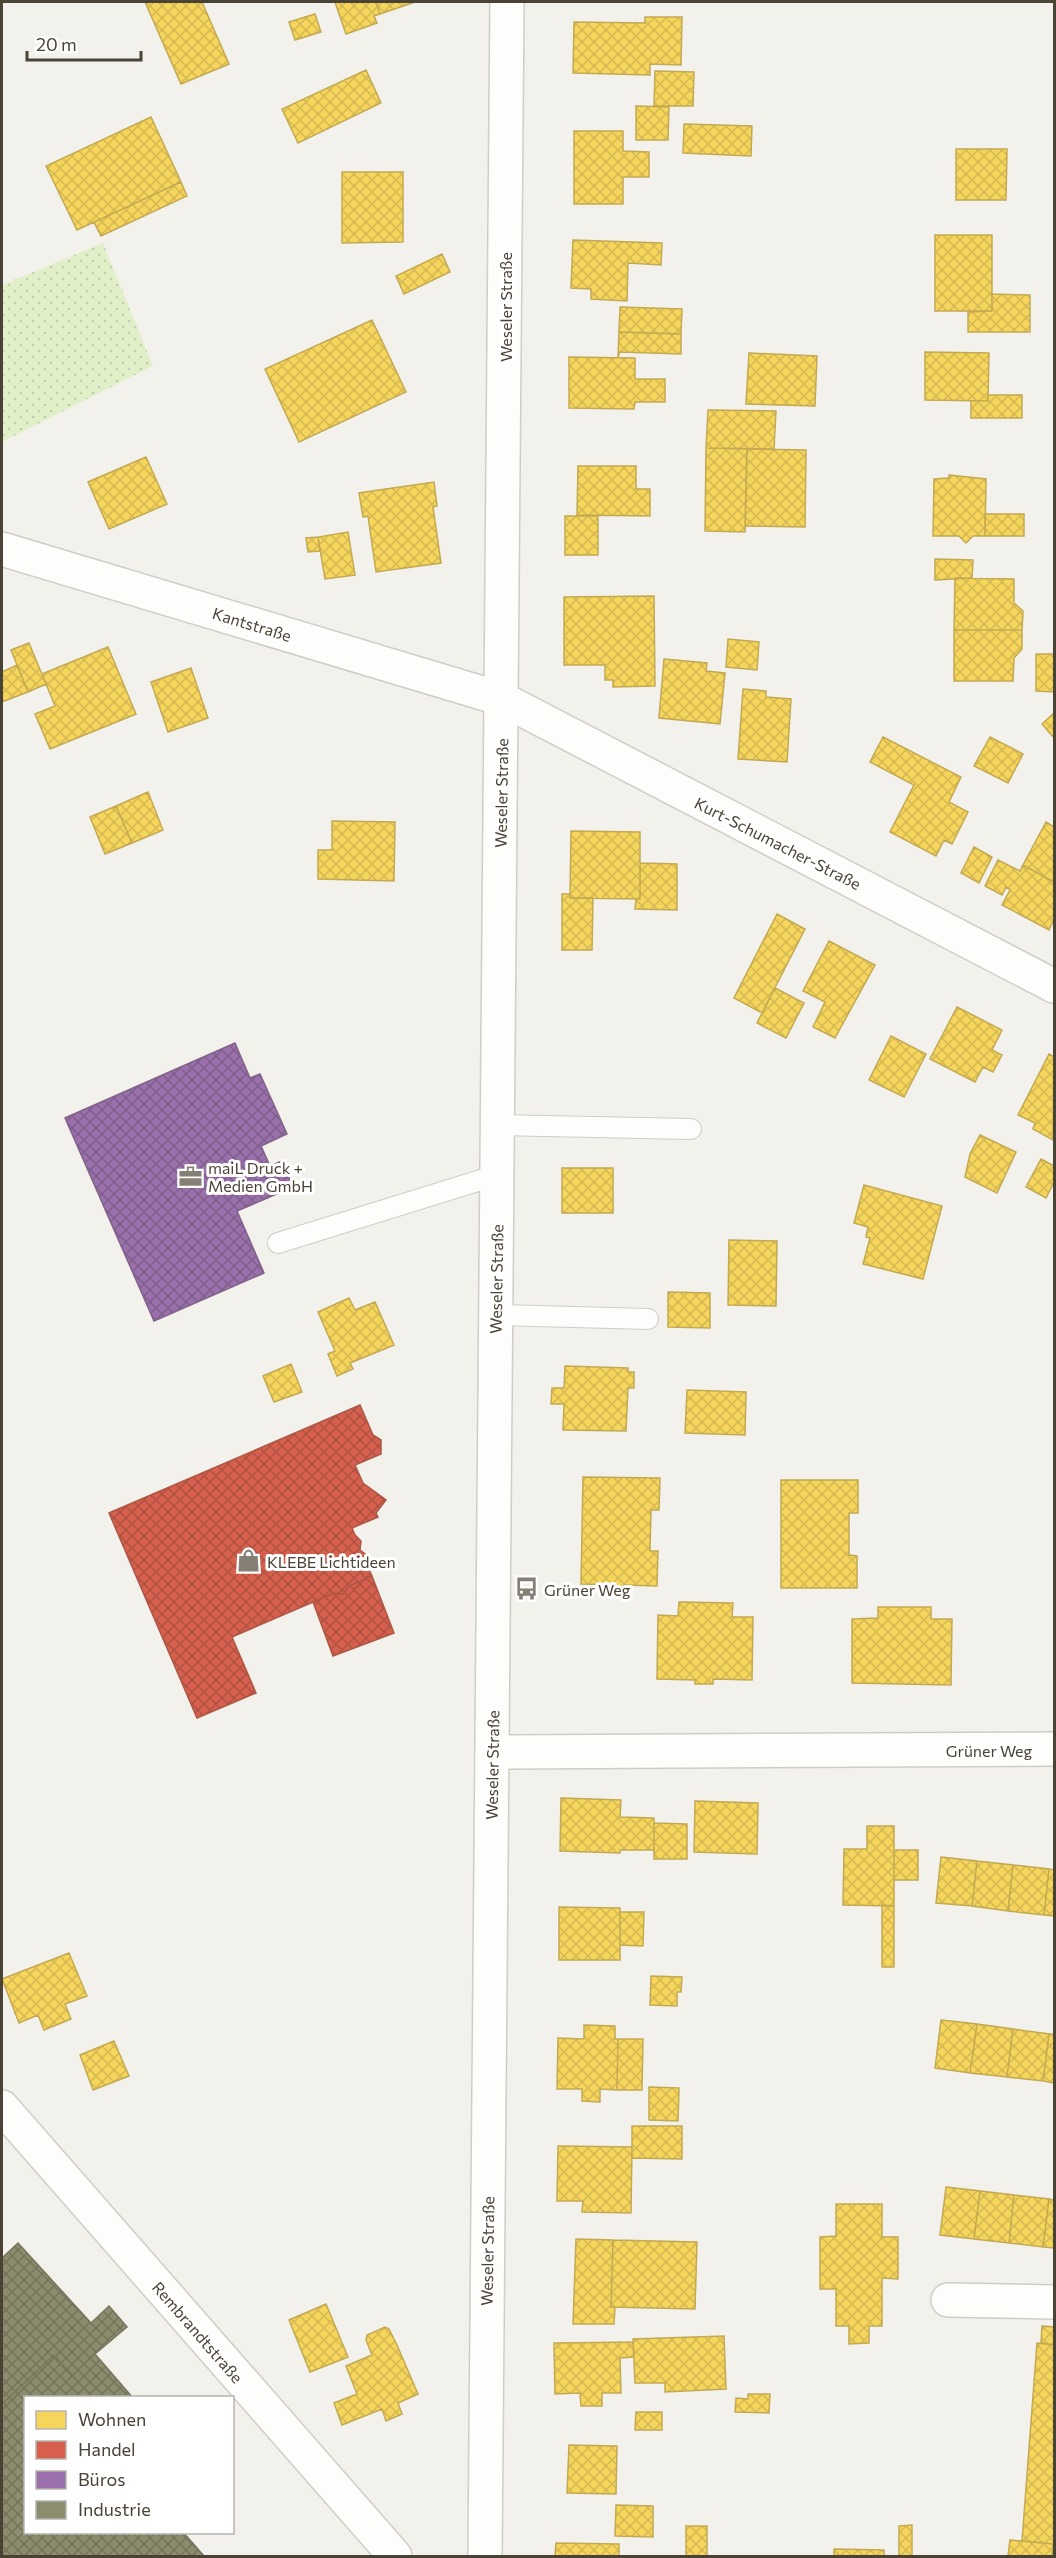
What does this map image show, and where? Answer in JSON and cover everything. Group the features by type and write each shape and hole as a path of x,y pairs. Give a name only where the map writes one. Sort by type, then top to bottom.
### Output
{"street":[{"name":"Weseler Straße","path":"485,2556 507,2"},
{"name":"Kantstraße","path":"2,549 502,699"},
{"name":"Kurt-Schumacher-Straße","path":"502,699 1054,986"},
{"name":"Grüner Weg","path":"492,1752 1054,1749"},
{"name":"Rembrandtstraße","path":"2,2107 395,2556"},
{"path":"948,2300 1054,2302"}],"lane":[{"path":"498,1125 691,1129"},
{"path":"278,1243 497,1175"},
{"path":"496,1315 648,1319"}],"green space":[{"path":"103,243 153,366 2,442 2,285"}],"building: Wohnen":[{"path":"145,2 202,2 229,64 181,84"},
{"path":"335,2 376,2 380,14 374,16 377,23 346,34"},
{"path":"376,2 415,2 380,14"},
{"path":"315,14 321,32 295,40 289,22"},
{"path":"645,17 682,17 681,65 650,64 650,75 573,73 574,22 645,23"},
{"path":"366,70 381,103 298,143 282,109"},
{"path":"655,71 694,72 693,106 654,106"},
{"path":"636,106 669,107 668,140 636,140"},
{"path":"151,117 181,182 77,230 46,166"},
{"path":"684,124 752,126 751,156 683,153"},
{"path":"574,131 623,131 623,151 649,152 649,177 623,177 623,204 574,204"},
{"path":"956,149 1007,149 1006,200 956,200"},
{"path":"342,172 403,172 403,242 342,243"},
{"path":"181,182 187,196 101,236 94,222"},
{"path":"935,235 992,235 992,311 935,311"},
{"path":"573,240 662,243 661,265 628,263 627,301 591,299 591,289 571,288"},
{"path":"442,254 450,272 404,294 396,276"},
{"path":"992,294 1030,295 1030,332 968,332 968,312 992,311"},
{"path":"620,307 682,309 681,334 619,332"},
{"path":"372,320 406,392 299,442 265,369"},
{"path":"619,332 681,334 681,354 620,352 618,357"},
{"path":"925,352 989,353 988,401 925,400"},
{"path":"749,353 817,356 815,406 746,404"},
{"path":"569,357 635,358 635,379 665,379 665,402 635,402 634,409 569,408"},
{"path":"988,395 1022,395 1022,418 971,418 971,401 988,401"},
{"path":"708,410 776,411 774,449 706,448"},
{"path":"706,448 747,449 745,532 705,531"},
{"path":"747,449 806,450 805,527 745,526"},
{"path":"146,457 167,504 109,529 88,482"},
{"path":"578,466 636,466 636,489 650,489 650,516 577,515"},
{"path":"949,475 986,479 985,536 973,536 966,543 959,536 933,536 934,479 949,478"},
{"path":"434,482 437,506 433,507 441,563 376,572 368,516 363,517 359,493"},
{"path":"985,514 1024,514 1024,536 985,536"},
{"path":"565,516 598,516 598,555 565,555"},
{"path":"348,532 355,575 325,579 318,537"},
{"path":"318,537 320,551 308,552 306,538"},
{"path":"935,559 973,560 972,578 935,580"},
{"path":"955,578 1014,579 1014,603 1023,611 1022,630 954,630"},
{"path":"654,596 655,686 613,687 613,680 605,680 605,665 564,665 564,597"},
{"path":"954,630 1022,630 1022,649 1014,658 1013,681 954,681"},
{"path":"728,639 759,642 757,670 726,667"},
{"path":"29,643 46,684 28,692 11,650"},
{"path":"108,647 136,714 50,749 35,714 55,706 42,674"},
{"path":"1036,654 1054,654 1054,692 1036,691"},
{"path":"664,659 707,663 706,671 725,673 720,724 659,718"},
{"path":"17,665 28,692 2,702 2,672"},
{"path":"191,668 208,718 168,732 151,682"},
{"path":"743,689 766,691 766,697 791,699 787,762 738,759"},
{"path":"1054,713 1054,738 1042,724"},
{"path":"883,737 961,777 949,802 968,812 952,844 944,840 936,856 890,832 914,785 870,762"},
{"path":"990,737 1023,754 1008,783 974,766"},
{"path":"148,792 163,830 132,843 116,806"},
{"path":"116,806 132,843 105,854 90,817"},
{"path":"332,821 395,822 394,881 318,879 318,850 332,850"},
{"path":"1046,822 1054,827 1054,882 1023,865"},
{"path":"571,831 640,832 640,899 570,898"},
{"path":"974,847 992,857 979,883 961,873"},
{"path":"998,860 1020,871 1023,865 1054,882 1054,919 1049,930 1002,905 1010,890 1006,887 1002,895 985,886"},
{"path":"640,863 677,864 677,910 635,909 636,899 640,899"},
{"path":"562,894 570,894 570,898 593,898 592,950 562,950"},
{"path":"777,914 805,929 762,1013 734,998"},
{"path":"829,941 875,965 835,1038 813,1027 825,1002 803,991"},
{"path":"775,988 804,1003 786,1038 757,1023"},
{"path":"957,1007 1002,1030 992,1050 1002,1055 993,1072 983,1067 975,1082 930,1059"},
{"path":"891,1036 926,1054 904,1097 869,1080"},
{"path":"1049,1054 1054,1057 1053,1140 1033,1129 1035,1123 1018,1115"},
{"path":"980,1135 1016,1152 997,1193 965,1177 970,1154"},
{"path":"1041,1159 1054,1166 1054,1182 1046,1198 1026,1187"},
{"path":"562,1168 613,1168 613,1213 562,1213"},
{"path":"864,1185 942,1206 923,1279 863,1264 870,1238 866,1237 868,1227 854,1223"},
{"path":"729,1240 777,1241 776,1306 728,1305"},
{"path":"668,1292 710,1293 710,1328 668,1327"},
{"path":"349,1298 355,1310 375,1302 394,1345 350,1363 353,1369 337,1376 328,1354 335,1351 318,1312"},
{"path":"291,1364 302,1392 274,1402 263,1376"},
{"path":"565,1366 628,1368 628,1372 634,1372 634,1388 628,1388 626,1431 563,1430 564,1404 551,1404 552,1388 564,1388"},
{"path":"687,1390 746,1392 745,1435 685,1433"},
{"path":"583,1477 660,1478 659,1510 651,1510 650,1551 658,1551 657,1586 624,1585 624,1588 615,1588 615,1585 581,1584"},
{"path":"781,1480 858,1480 858,1513 849,1513 849,1555 857,1556 857,1588 781,1588"},
{"path":"679,1602 733,1603 732,1617 753,1617 752,1680 713,1679 713,1684 695,1684 695,1680 657,1679 658,1615 678,1616"},
{"path":"878,1607 931,1607 931,1619 952,1619 951,1685 852,1683 852,1619 878,1618"},
{"path":"561,1798 621,1800 620,1817 654,1818 654,1850 620,1850 620,1853 560,1851"},
{"path":"695,1801 758,1803 757,1854 694,1852"},
{"path":"654,1823 687,1824 687,1859 654,1859"},
{"path":"867,1826 894,1826 894,1906 843,1905 844,1849 867,1849"},
{"path":"894,1850 918,1850 918,1880 894,1880"},
{"path":"941,1857 977,1861 972,1906 936,1903"},
{"path":"977,1861 1013,1865 1008,1911 972,1906"},
{"path":"1013,1865 1049,1869 1044,1915 1008,1911"},
{"path":"1049,1869 1054,1870 1054,1916 1044,1915"},
{"path":"882,1905 894,1906 894,1967 882,1967"},
{"path":"559,1907 620,1908 620,1960 559,1960"},
{"path":"620,1912 644,1912 643,1946 620,1945"},
{"path":"69,1953 87,1996 65,2004 71,2019 44,2030 38,2015 19,2023 2,1979"},
{"path":"651,1976 682,1977 681,1992 677,1992 677,2006 650,2005"},
{"path":"941,2020 977,2024 970,2073 935,2068"},
{"path":"977,2024 1013,2029 1007,2077 970,2073"},
{"path":"584,2025 615,2026 615,2039 618,2039 617,2090 600,2089 600,2102 582,2101 582,2089 557,2089 558,2038 584,2039"},
{"path":"1013,2029 1049,2034 1043,2081 1007,2077"},
{"path":"1049,2034 1054,2034 1054,2083 1043,2081"},
{"path":"618,2039 643,2039 642,2090 617,2090"},
{"path":"114,2041 129,2076 93,2090 80,2055"},
{"path":"649,2087 679,2088 678,2121 649,2120"},
{"path":"632,2126 682,2126 682,2159 632,2158"},
{"path":"558,2146 632,2147 631,2213 582,2212 583,2201 557,2201"},
{"path":"946,2187 980,2191 974,2239 940,2235"},
{"path":"980,2191 1014,2195 1009,2243 974,2239"},
{"path":"1014,2195 1049,2199 1043,2247 1009,2243"},
{"path":"1049,2199 1054,2200 1054,2248 1043,2247"},
{"path":"836,2204 882,2204 882,2237 898,2237 898,2279 882,2278 882,2326 869,2326 869,2343 849,2344 849,2326 836,2326 836,2289 820,2289 820,2237 836,2236"},
{"path":"576,2239 613,2240 611,2307 615,2307 614,2324 573,2324"},
{"path":"613,2240 697,2242 695,2309 611,2307"},
{"path":"326,2304 348,2357 310,2372 289,2320"},
{"path":"1042,2326 1054,2327 1054,2345 1041,2343"},
{"path":"385,2327 389,2329 397,2345 418,2394 398,2403 402,2414 386,2421 382,2409 342,2425 334,2403 357,2394 346,2366 372,2355 366,2340 367,2335"},
{"path":"724,2336 726,2389 665,2392 665,2383 635,2383 633,2339"},
{"path":"633,2342 634,2357 620,2358 621,2393 602,2393 602,2406 581,2406 580,2393 555,2394 554,2343"},
{"path":"1037,2343 1054,2345 1054,2544 1022,2541"},
{"path":"748,2394 770,2394 769,2413 735,2412 736,2398 748,2399"},
{"path":"636,2412 662,2412 662,2430 635,2430"},
{"path":"569,2445 617,2446 616,2494 567,2493"},
{"path":"616,2505 653,2506 653,2537 615,2536"},
{"path":"912,2525 912,2556 899,2556 899,2526"},
{"path":"686,2526 707,2526 707,2556 686,2556"},
{"path":"1010,2540 1053,2544 1052,2556 1008,2556"},
{"path":"556,2543 619,2544 619,2556 555,2556"},
{"path":"834,2549 884,2550 884,2556 834,2556"}],"building: Handel":[{"name":"KLEBE Lichtideen","path":"360,1405 373,1435 381,1440 381,1454 355,1465 363,1483 386,1500 376,1513 378,1517 352,1528 361,1541 360,1550 368,1556 367,1565 372,1576 349,1586 343,1594 334,1593 232,1637 256,1693 197,1718 109,1513"},
{"path":"372,1576 394,1633 333,1656 313,1602 334,1593 343,1594 349,1586"}],"building: Büros":[{"name":"maiL Druck + Medien GmbH","path":"235,1043 250,1078 260,1074 287,1134 261,1146 270,1166 282,1161 293,1187 237,1211 264,1273 154,1321 65,1118"}],"building: Industrie":[{"path":"18,2243 91,2323 109,2306 127,2327 95,2354 131,2396 91,2396 54,2355 2,2404 2,2258"},
{"path":"54,2355 91,2396 24,2396 24,2534 185,2534 204,2556 2,2556 2,2404"}],"place":[{"name":"maiL Druck + Medien GmbH","path":"190,1176"},
{"name":"KLEBE Lichtideen","path":"249,1561"},
{"name":"Grüner Weg","path":"526,1589"}]}
